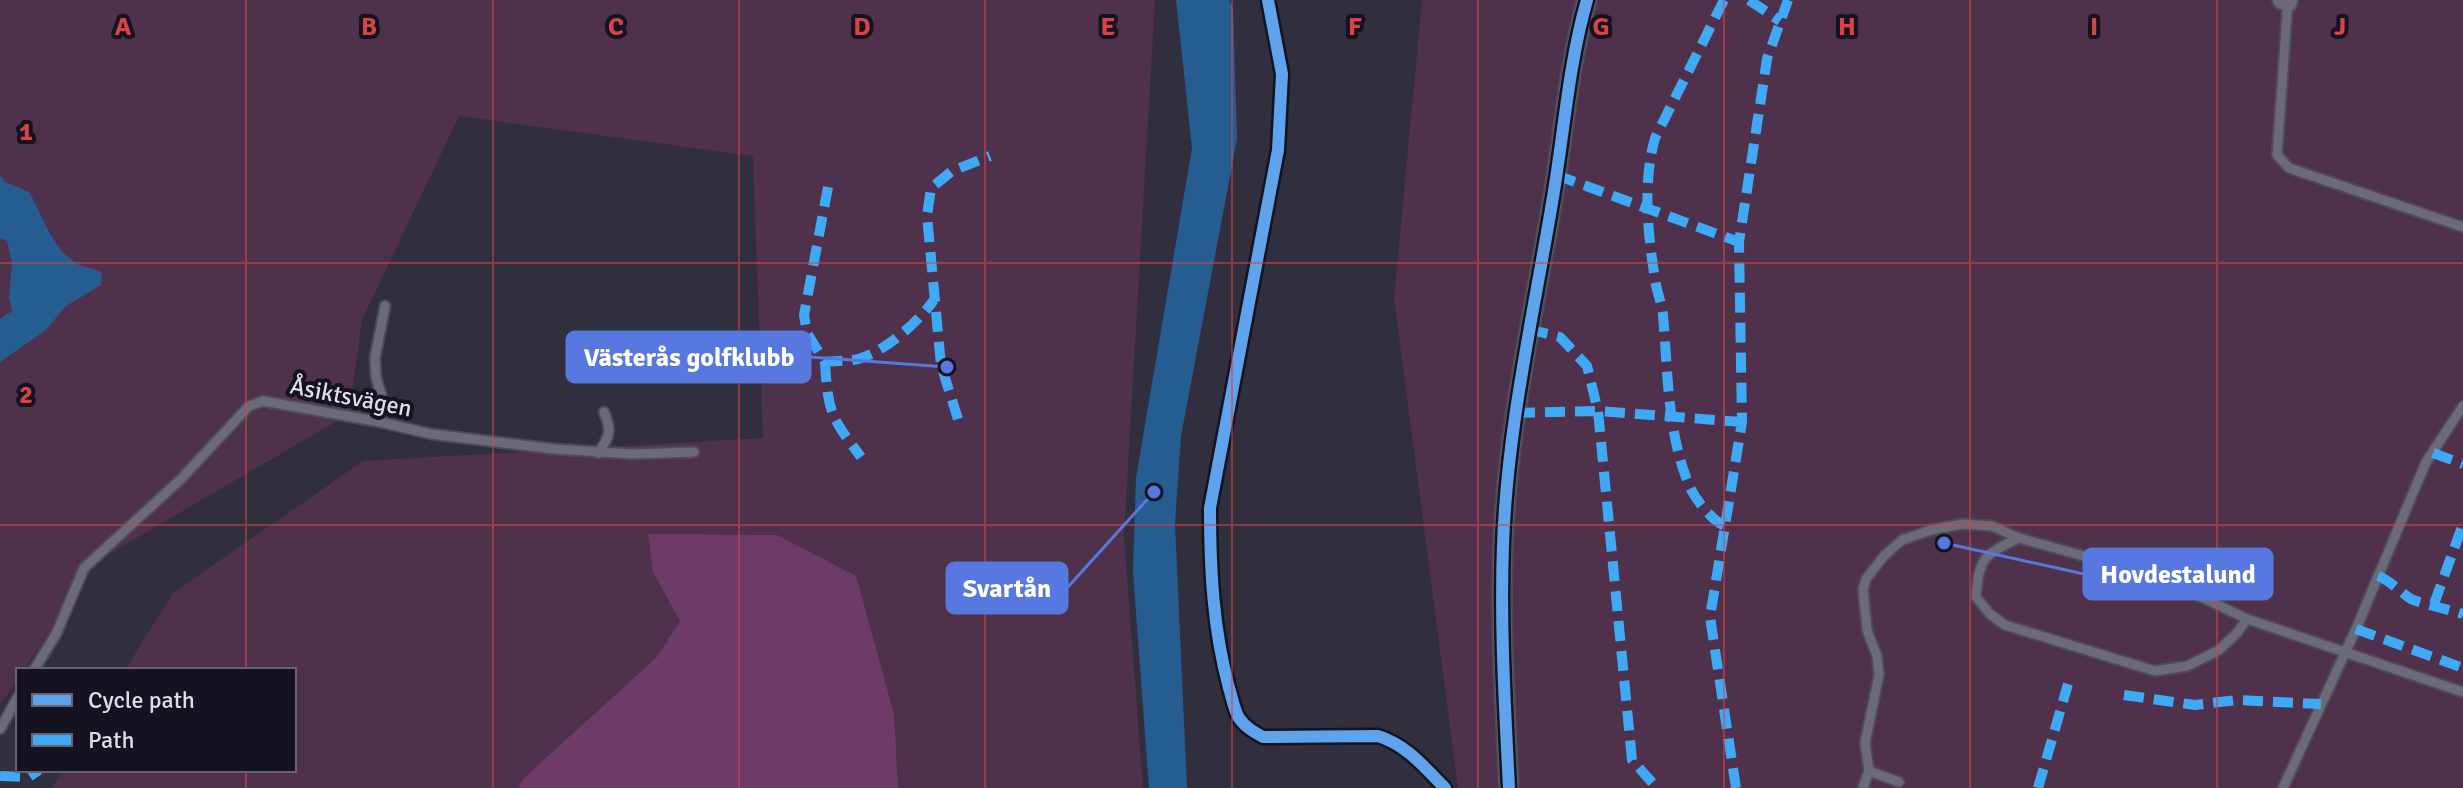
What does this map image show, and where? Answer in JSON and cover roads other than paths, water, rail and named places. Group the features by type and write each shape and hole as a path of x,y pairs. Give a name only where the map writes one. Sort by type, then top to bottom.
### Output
{"street":[{"path":"1509,788 1502,653 1503,543 1515,413 1553,202 1576,37 1587,0"}],"lane":[{"path":"2286,1 2279,160 2289,168 2463,227"},
{"path":"380,422 382,398 375,358 385,306"},
{"name":"Åsiktsvägen","path":"35,668 56,634 84,568 181,479 249,406 263,401 431,434 598,453 694,452"},
{"path":"2283,788 2346,651 2426,462 2463,406"},
{"path":"598,453 611,429 604,412"},
{"path":"1863,788 1869,771 1865,743 1879,675 1877,656 1867,630 1863,589 1866,579 1902,540 1962,524 1992,526 2019,538 2116,565 2191,592 2247,619 2463,692"},
{"path":"2019,538 1994,550 1978,568 1976,597 1990,614 2005,625 2155,671 2187,666 2219,650 2247,619"},
{"path":"0,729 16,701"},
{"path":"1869,771 1899,782"}],"water":[{"path":"1176,0 1229,0 1233,8 1237,139 1181,436 1175,524 1187,788 1149,788 1133,572 1136,478 1192,148"},
{"path":"0,175 5,182 29,192 65,254 76,263 102,273 101,285 66,306 46,330 0,362 0,319 12,311 9,298 12,263 7,241 0,238"}],"place":[{"name":"Västerås golfklubb","path":"947,367"},
{"name":"Svartån","path":"1154,492"},
{"name":"Hovdestalund","path":"1944,543"}]}
